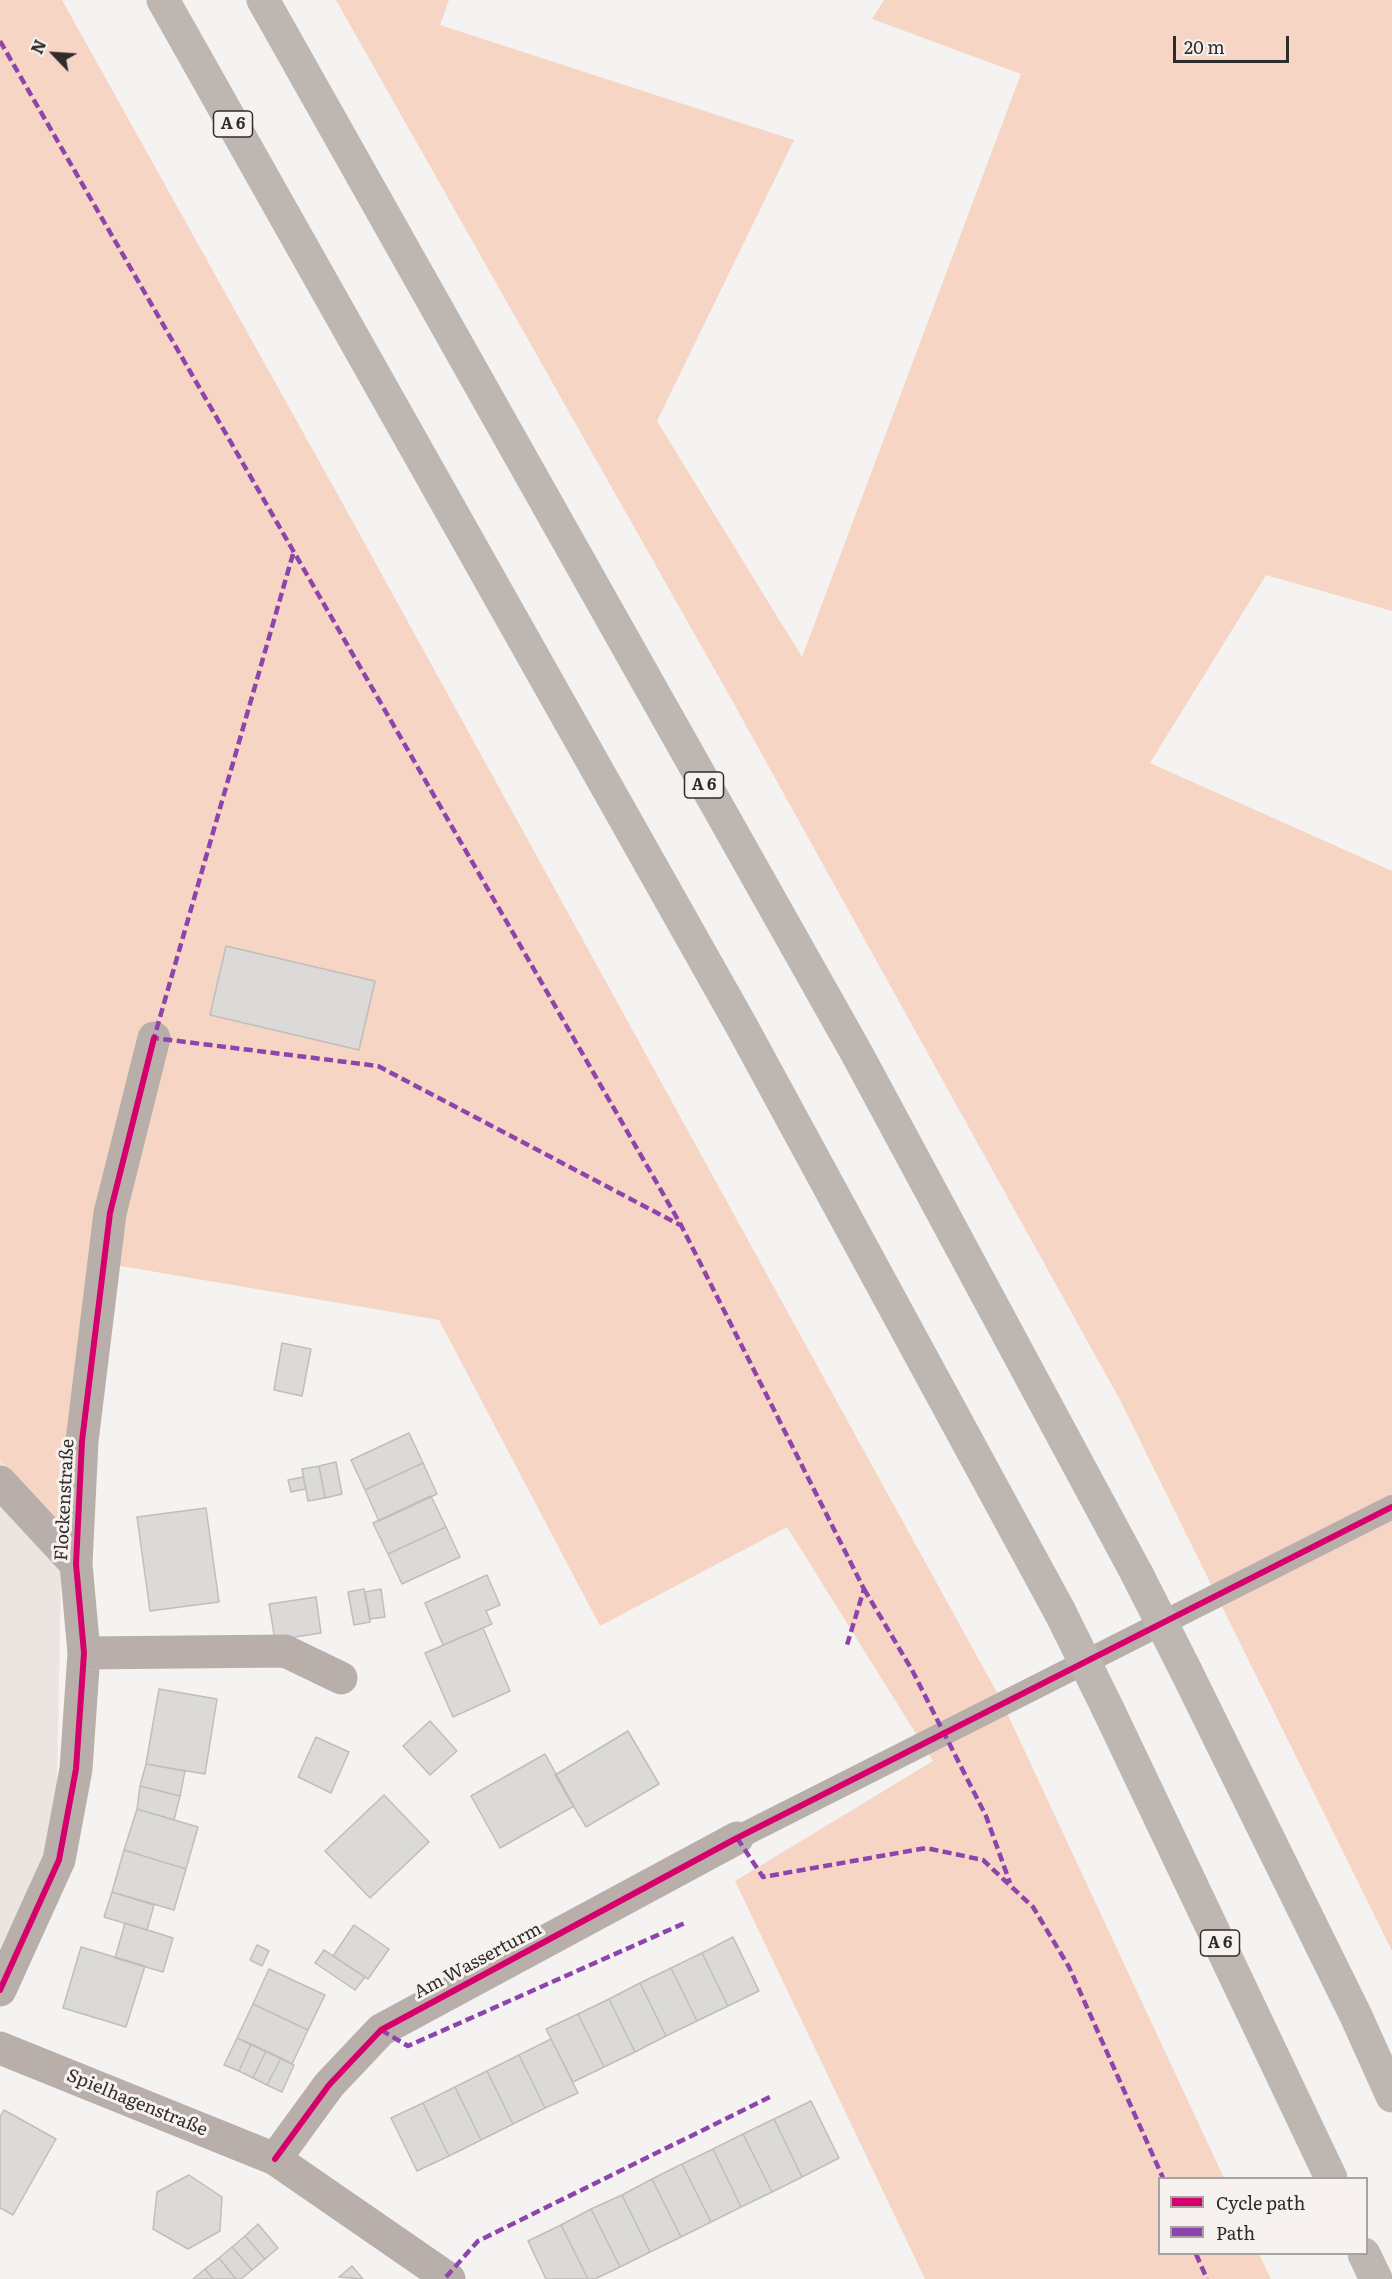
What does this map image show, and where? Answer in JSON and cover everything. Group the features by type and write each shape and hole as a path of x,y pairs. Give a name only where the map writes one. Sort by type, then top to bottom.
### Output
{"highway":[{"name":"A 6","path":"163,0 741,1025 1060,1612 1331,2177"},
{"name":"A 6","path":"262,0 856,1052 1137,1574 1356,2016 1392,2096"},
{"path":"1365,2255 1376,2279"}],"street":[{"name":"Flockenstraße","path":"0,1990 59,1860 76,1769 84,1653 76,1564 82,1441 110,1213 154,1038"},
{"path":"0,1482 38,1526 76,1564"},
{"path":"84,1653 285,1651 341,1678"},
{"name":"Am Wasserturm","path":"275,2159 329,2085 381,2030 737,1838"},
{"name":"Spielhagenstraße","path":"0,2048 275,2159"},
{"path":"275,2159 449,2279"}],"lane":[{"path":"737,1838 1392,1507"}],"shaded area":[{"path":"0,0 62,0 348,513 1000,1698 1224,2177 1158,2177 1158,2255 1259,2255 1271,2279 925,2279 735,1881 933,1761 787,1527 600,1626 439,1320 103,1263 62,1525 0,1460"},
{"path":"336,0 449,0 440,25 794,140 657,421 802,657 1021,74 872,19 884,0 1392,0 1392,611 1266,575 1150,763 1392,871 1392,1951 1120,1400 729,695"},
{"path":"0,1460 62,1525 56,1838 0,1948"}],"building":[{"path":"226,946 375,981 359,1050 210,1015"},
{"path":"282,1343 311,1349 302,1396 274,1390"},
{"path":"409,1433 423,1463 365,1490 351,1460"},
{"path":"336,1462 342,1494 325,1498 319,1466"},
{"path":"423,1463 437,1494 379,1521 365,1490"},
{"path":"319,1466 325,1498 308,1501 302,1469"},
{"path":"303,1477 306,1489 291,1492 288,1480"},
{"path":"431,1496 446,1527 388,1554 373,1523"},
{"path":"206,1508 219,1602 150,1611 137,1517"},
{"path":"446,1527 460,1557 402,1584 388,1554"},
{"path":"487,1575 500,1605 486,1611 492,1624 443,1645 425,1603"},
{"path":"364,1589 370,1622 354,1625 348,1592"},
{"path":"381,1589 385,1617 370,1619 365,1592"},
{"path":"316,1597 321,1633 275,1640 269,1604"},
{"path":"483,1628 510,1691 453,1717 425,1653"},
{"path":"159,1689 217,1699 205,1774 146,1764"},
{"path":"430,1721 457,1751 430,1775 403,1746"},
{"path":"628,1731 659,1784 586,1827 555,1775"},
{"path":"316,1737 349,1752 331,1793 298,1777"},
{"path":"545,1754 574,1806 500,1848 471,1796"},
{"path":"146,1764 185,1771 180,1796 140,1786"},
{"path":"140,1786 180,1796 174,1820 137,1809"},
{"path":"384,1795 429,1842 370,1898 325,1851"},
{"path":"137,1809 198,1827 186,1869 124,1850"},
{"path":"124,1850 186,1869 174,1910 112,1892"},
{"path":"112,1892 154,1905 147,1930 104,1917"},
{"path":"125,1923 173,1938 163,1972 115,1958"},
{"path":"354,1925 389,1949 368,1979 333,1956"},
{"path":"733,1937 759,1991 728,2006 702,1953"},
{"path":"257,1945 269,1951 262,1966 250,1960"},
{"path":"81,1947 145,1966 126,2027 63,2008"},
{"path":"324,1950 365,1977 355,1990 315,1963"},
{"path":"702,1953 728,2006 697,2021 671,1968"},
{"path":"671,1968 697,2021 666,2036 640,1983"},
{"path":"269,1969 325,1995 308,2030 253,2004"},
{"path":"640,1983 666,2036 635,2052 609,1999"},
{"path":"609,1999 635,2052 604,2067 578,2014"},
{"path":"253,2004 308,2030 292,2064 237,2038"},
{"path":"578,2014 604,2067 573,2082 546,2029"},
{"path":"237,2038 251,2044 239,2071 224,2065"},
{"path":"551,2039 578,2093 545,2108 519,2055"},
{"path":"251,2044 266,2051 253,2078 239,2071"},
{"path":"266,2051 281,2058 267,2085 253,2078"},
{"path":"519,2055 545,2108 513,2124 487,2071"},
{"path":"281,2058 294,2065 282,2092 267,2085"},
{"path":"487,2071 513,2124 481,2140 455,2087"},
{"path":"455,2087 481,2140 449,2156 423,2103"},
{"path":"811,2101 839,2158 802,2177 774,2119"},
{"path":"423,2103 449,2156 417,2171 391,2118"},
{"path":"4,2110 56,2139 13,2215 0,2208 0,2117"},
{"path":"774,2119 802,2177 772,2192 743,2134"},
{"path":"743,2134 772,2192 741,2207 713,2149"},
{"path":"713,2149 741,2207 711,2222 682,2164"},
{"path":"682,2164 711,2222 681,2237 652,2179"},
{"path":"189,2175 222,2197 220,2231 188,2249 153,2229 157,2192"},
{"path":"652,2179 681,2237 650,2252 622,2195"},
{"path":"622,2195 650,2252 620,2267 591,2209"},
{"path":"591,2209 620,2267 595,2279 588,2279 561,2225"},
{"path":"258,2224 278,2248 265,2259 245,2236"},
{"path":"561,2225 588,2279 546,2279 528,2241"},
{"path":"245,2236 265,2259 252,2270 232,2247"},
{"path":"232,2247 252,2270 241,2279 236,2279 219,2258"},
{"path":"219,2258 236,2279 213,2279 205,2269"},
{"path":"352,2266 363,2279 339,2277"},
{"path":"205,2269 213,2279 193,2279"}],"marked path":[{"path":"0,41 681,1225 864,1589 847,1645"},
{"path":"293,554 154,1038 378,1066 680,1225"},
{"path":"864,1589 912,1670 986,1816 1010,1883"},
{"path":"737,1838 763,1877 926,1848 983,1860 1033,1907 1069,1967 1163,2177"},
{"path":"381,2030 408,2046 687,1922"},
{"path":"446,2277 478,2241 772,2096"},
{"path":"1196,2255 1207,2279"}],"cycle path":[{"path":"0,1990 59,1860 76,1769 84,1653 76,1564 82,1441 110,1213 154,1038"},
{"path":"275,2159 329,2085 381,2030 737,1838 1392,1507"}]}
